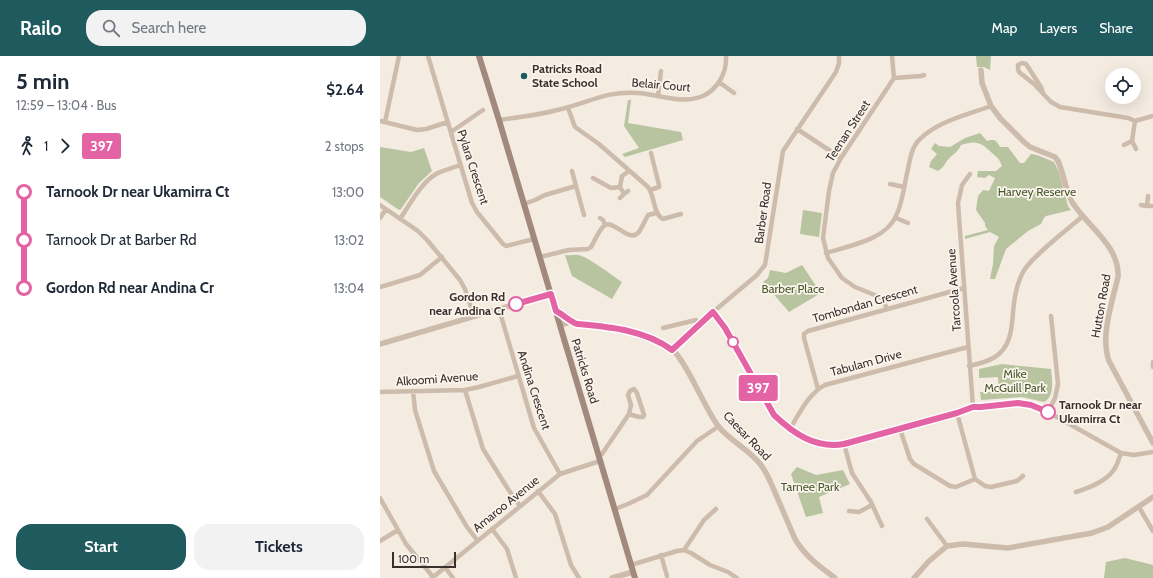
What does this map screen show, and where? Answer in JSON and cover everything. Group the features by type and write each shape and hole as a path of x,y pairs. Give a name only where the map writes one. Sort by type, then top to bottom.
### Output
{"main road":[{"name":"Patricks Road","path":"479,56 500,120 634,575"},
{"name":"Patricks Road","path":"482,56 487,78"},
{"path":"556,311 563,314 574,323"}],"street":[{"path":"400,56 383,122 417,130 430,128 448,122"},
{"name":"Pylara Crescent","path":"428,56 460,165 472,203 477,212 506,246 534,239"},
{"name":"Belair Court","path":"500,120 568,108 618,92 639,93 690,100 704,95 719,82 726,67 726,56"},
{"name":"Barber Road","path":"672,350 713,312 757,276 765,265 783,151 836,72 839,63 838,56"},
{"path":"892,56 894,78 924,75"},
{"path":"1043,93 1041,87 1026,64 1022,63 1018,65 1019,72 1043,93 1050,102 1060,107 1128,118 1135,121 1153,116"},
{"name":"Hutton Road","path":"981,70 982,84 991,106 1000,118 1030,147 1055,157 1058,161 1070,197 1112,252 1117,263 1118,270 1105,341 1106,353 1153,443"},
{"path":"658,96 662,71"},
{"name":"Teenan Street","path":"887,309 884,301 879,296 855,287 842,278 830,263 823,238 829,191 833,173 841,158 894,78"},
{"path":"719,82 734,93"},
{"path":"826,253 872,238 890,226 896,218 900,207 911,155 919,140 937,126 991,106"},
{"path":"568,108 575,127 599,144 650,190 656,206 656,213 659,217 663,219 681,214"},
{"path":"451,132 483,110"},
{"path":"1135,121 1132,141 1136,149"},
{"path":"797,129 841,158"},
{"path":"1124,146 1132,141"},
{"path":"650,190 658,188 659,185 651,153"},
{"path":"400,219 430,179 437,174 460,165"},
{"path":"572,171 584,215"},
{"path":"620,187 622,176 629,171"},
{"name":"Tarcoola Avenue","path":"970,174 962,185 958,203 973,407"},
{"path":"593,178 611,188 620,187 626,192 620,198"},
{"path":"890,184 904,187"},
{"path":"524,204 545,195 576,186"},
{"path":"1147,206 1148,196"},
{"path":"380,205 428,241 442,257 466,289 474,316"},
{"path":"1141,205 1153,206"},
{"path":"380,218 386,209"},
{"path":"540,257 569,250 588,249 591,247 602,227 609,224 630,235 635,235 638,233 648,216 656,213"},
{"path":"969,366 982,364 994,358 1004,348 1011,331 1016,292 1024,271 1042,252 1083,216"},
{"path":"600,218 603,220 605,225"},
{"path":"896,218 908,223"},
{"path":"380,287 420,275 442,257"},
{"name":"Tombondan Crescent","path":"818,388 804,342 804,334 808,331 964,288"},
{"path":"380,344 551,294"},
{"name":"Andina Crescent","path":"499,309 534,428 560,474"},
{"path":"713,312 725,328 774,415 790,429 818,444 844,444 957,413 973,407 1025,404 1038,407 1048,412 1121,453 1134,455 1153,452"},
{"path":"1048,412 1055,398 1058,384 1051,316"},
{"path":"663,328 696,320 700,324"},
{"name":"Caesar Road","path":"560,326 574,323 633,332 649,336 672,350 684,366 719,426 728,436 761,464 768,476 800,548 813,562 835,578"},
{"name":"Tabulam Drive","path":"790,429 818,388 968,347"},
{"path":"1153,362 1153,368"},
{"name":"Alkoomi Avenue","path":"380,392 465,390 518,376"},
{"path":"599,458 629,414 631,405 628,395 630,391 634,389 637,393 644,415 643,417 639,417 629,414"},
{"path":"465,390 483,449 508,490 520,506"},
{"path":"414,391 415,410 434,471 467,527 478,540"},
{"path":"957,413 975,479 985,486 991,487 1017,481 1024,476"},
{"path":"615,510 647,494 697,440 719,426"},
{"path":"900,429 910,459 914,464 950,486 956,487 975,479"},
{"path":"594,441 600,446 608,446"},
{"path":"844,444 852,473 872,505 882,526"},
{"path":"1076,492 1090,487 1113,472 1121,453"},
{"name":"Amaroo Avenue","path":"432,577 560,474 599,458"},
{"path":"538,491 555,514 571,565 579,578"},
{"path":"914,578 928,562 947,546 963,544 1008,548 1092,533 1108,527 1139,508 1153,497"},
{"path":"380,498 406,544 432,577"},
{"path":"849,511 859,512 872,505"},
{"path":"1139,508 1153,531"},
{"path":"684,550 704,520 716,509"},
{"path":"927,519 947,546"},
{"path":"492,529 507,549 516,578"},
{"path":"380,540 398,530"},
{"path":"631,565 684,550 737,578"},
{"path":"661,556 667,576"},
{"path":"444,567 453,578"},
{"path":"612,578 634,575"}],"green space":[{"path":"976,56 991,56 990,70 984,67 977,67"},
{"path":"628,100 631,100 628,123 681,132 683,140 625,157 622,154 639,148 624,126"},
{"name":"Harvey Reserve","path":"980,133 987,141 994,140 1000,147 1008,147 1020,163 1024,163 1031,154 1054,162 1059,172 1068,206 1071,210 1046,216 1041,224 1028,231 1006,249 995,279 990,279 994,246 999,237 990,232 965,239 965,236 988,230 976,210 978,196 983,190 989,191 995,178 989,175 985,178 977,177 978,171 996,171 1002,166 1000,162 997,157 985,146 974,142 961,145 958,151 949,158 938,171 929,167 931,161 937,154 931,149 935,143 939,146 950,147 965,138"},
{"path":"380,147 411,152 424,148 432,171 419,183 399,210 380,197"},
{"path":"803,210 822,213 819,237 800,234"},
{"path":"565,255 582,256 594,262 622,282 612,299 572,276"},
{"name":"Barber Place","path":"802,265 821,293 789,312 763,282 768,278 770,270 786,273"},
{"name":"Mike McGuill Park","path":"1002,364 1051,369 1052,387 1048,400 1044,402 1022,397 981,400 980,392 999,391 998,377 979,378 979,369"},
{"name":"Tarnee Park","path":"797,467 816,475 843,470 850,484 819,497 823,513 806,517 791,474"},
{"path":"1125,558 1153,565 1153,578 1104,578 1106,562"}],"bus line":[{"name":"397","path":"516,304 551,294 556,311 563,314 572,322 577,324 614,328 649,336 672,350 713,312 725,328 774,415 784,424 808,440 818,444 844,444 957,413 973,407 1025,404 1038,407 1048,412"}],"place":[{"name":"Patricks Road State School","path":"524,76"},
{"name":"Gordon Rd near Andina Cr","path":"516,304"},
{"name":"Tarnook Dr near Ukamirra Ct","path":"1048,412"}]}
